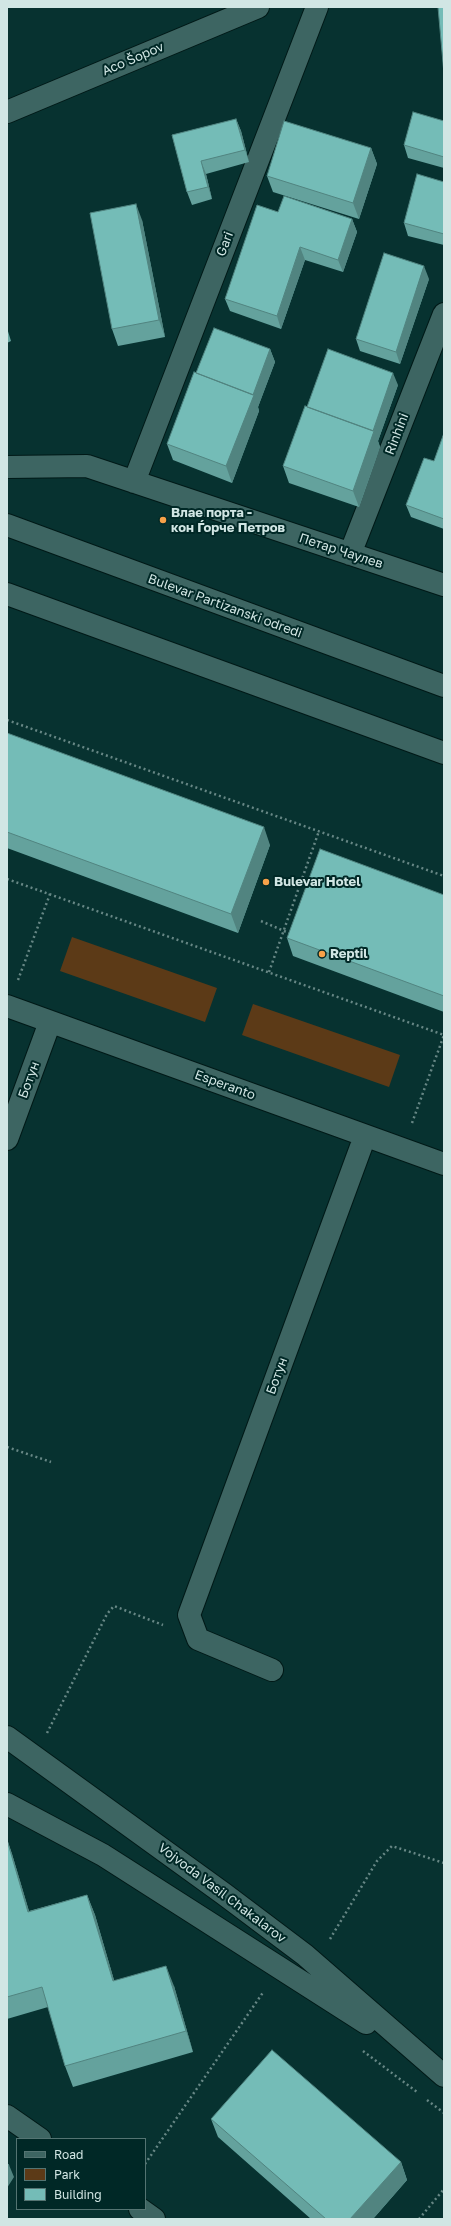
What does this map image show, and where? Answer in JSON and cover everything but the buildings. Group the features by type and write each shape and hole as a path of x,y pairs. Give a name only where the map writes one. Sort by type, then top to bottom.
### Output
{"street":[{"name":"Aco Šopov","path":"7,112 258,7"},
{"name":"Gari","path":"134,482 317,7"},
{"name":"Rinhini","path":"350,554 444,314"},
{"name":"Петар Чаулев","path":"7,467 87,466 444,585"},
{"name":"Bulevar Partizanski odredi","path":"7,525 444,686"},
{"path":"7,594 444,753"},
{"name":"Esperanto","path":"7,1006 444,1164"},
{"name":"Ботун","path":"7,1139 50,1022"},
{"name":"Ботун","path":"198,1639 189,1615 365,1136"},
{"path":"198,1639 272,1670"},
{"name":"Vojvoda Vasil Chakalarov","path":"7,1737 224,1894 314,1964 444,2076"},
{"name":"Vojvoda Vasil Chakalarov","path":"7,1804 102,1855 427,2062"},
{"path":"7,2116 39,2138"},
{"path":"141,2210 154,2219"}],"path":[{"path":"7,720 444,876"},
{"path":"269,972 319,831"},
{"path":"7,879 444,1035 402,1149"},
{"path":"7,1006 50,894"},
{"path":"292,907 297,909"},
{"path":"261,921 292,934 294,929"},
{"path":"7,1447 51,1462"},
{"path":"36,1757 107,1614 114,1606 198,1639"},
{"path":"314,1964 377,1862 392,1846 444,1863"},
{"path":"146,2163 266,1989"},
{"path":"419,2219 444,2188"}],"green space":[{"path":"72,937 217,988 205,1022 60,971"},
{"path":"253,1004 400,1055 389,1087 242,1035"}],"place":[{"name":"Влае порта - кон Ѓорче Петров","path":"163,520"},
{"name":"Bulevar Hotel","path":"266,882"},
{"name":"Reptil","path":"322,954"}]}
